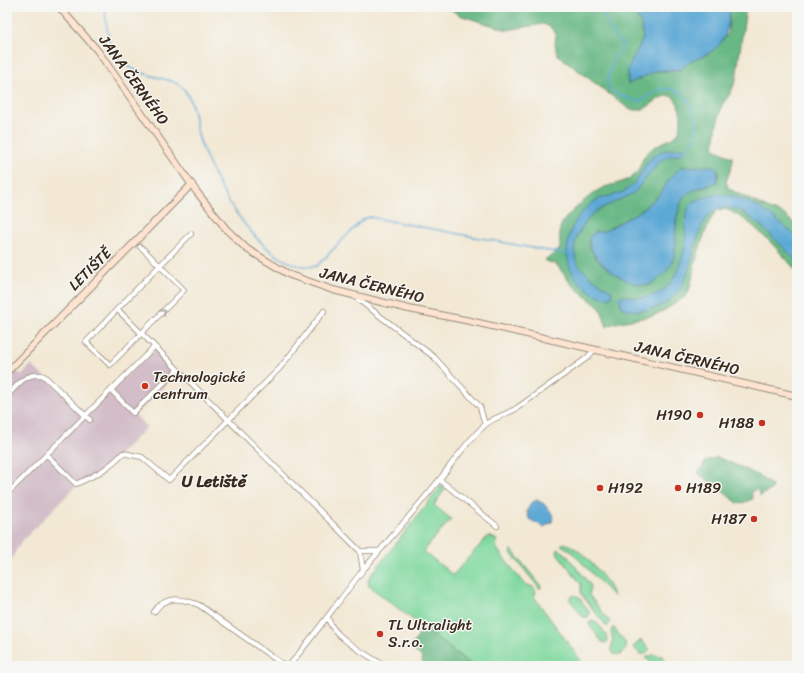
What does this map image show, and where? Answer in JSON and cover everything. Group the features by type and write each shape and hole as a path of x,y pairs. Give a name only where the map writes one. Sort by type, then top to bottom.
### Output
{"street":[{"name":"JANA ČERNÉHO","path":"59,7 97,50 192,184 227,230 247,249 290,275 319,286 409,309 797,396"},
{"name":"LETIŠTĚ","path":"7,372 192,184"},
{"path":"140,247 159,266 184,290 110,365 86,342 117,309 159,266 191,234"},
{"path":"353,295 434,357 480,408 485,425"},
{"path":"117,309 360,551 363,570"},
{"path":"47,455 76,484 105,470 123,453 142,457 169,480 280,368 324,311"},
{"path":"8,491 47,455 154,347"},
{"path":"290,666 363,570 440,480 461,451 485,425 517,408 586,358 594,350"},
{"path":"110,390 133,413 177,370"},
{"path":"7,396 27,376 39,374 44,376 90,420"},
{"path":"440,480 497,526"},
{"path":"360,551 379,551"},
{"path":"154,612 158,605 166,600 187,600 199,605 285,666"},
{"path":"328,618 337,634 384,666"}],"shaded area":[{"path":"154,349 177,373 135,415 147,427 94,480 77,485 20,543 7,568 7,376 14,369 22,375 31,365 87,414"}],"green space":[{"path":"447,7 630,7 641,22 643,31 640,46 629,68 628,84 656,71 678,71 689,61 706,55 720,43 728,33 730,7 746,7 736,80 730,94 722,105 716,129 714,149 732,157 733,162 726,182 729,189 771,210 782,213 797,226 797,272 783,255 748,222 737,214 726,210 718,210 712,217 703,239 687,295 672,306 655,315 616,323 607,327 600,308 571,284 557,265 544,260 558,252 560,249 560,228 562,223 572,212 591,195 602,188 622,182 636,174 645,156 650,150 678,134 681,124 681,114 678,104 672,96 666,96 642,109 629,109 558,55 555,45 556,34 550,27 543,24 507,30 459,15","holes":["681,167 718,169 718,175 715,182 708,186 691,191 683,197 676,219 675,247 668,268 644,284 621,277 597,260 588,244 589,238 595,232 605,231 642,210 660,194 670,178"]},
{"path":"717,457 759,476 772,486 772,489 760,496 757,489 751,492 753,499 739,504 698,473 706,461"},
{"path":"442,485 445,489 434,505 451,519 423,551 453,575 488,536 496,539 497,549 524,584 533,587 536,592 534,597 585,666 473,666 369,586 368,581 371,575"},
{"path":"564,543 579,551 594,566 607,582 614,597 572,552 561,545"},
{"path":"511,549 541,586 540,589 510,552"},
{"path":"558,549 565,553 591,586 589,595 610,622 607,627 581,594 581,584 557,553"},
{"path":"574,595 579,597 589,612 588,617 583,617 569,599"},
{"path":"591,620 602,628 608,641 603,643 589,625"},
{"path":"613,627 625,642 626,649 620,655 614,654 611,650 613,640 611,632"},
{"path":"424,628 473,666 424,666 421,656 410,648"},
{"path":"641,640 650,649 645,654 640,654 633,647"},
{"path":"653,655 662,656 670,666 658,666 645,658"}],"water":[{"path":"630,7 730,7 725,36 722,42 711,52 689,63 682,69 656,71 628,84 628,68 643,39 641,23"},
{"path":"687,149 681,154 670,156 661,160 634,193 598,210 589,217 578,234 574,248 576,260 579,266 592,278 612,291 612,296 602,297 590,291 580,283 568,262 568,239 578,218 586,208 595,201 619,194 631,186 650,159 655,155 666,150"},
{"path":"713,166 718,169 717,182 694,190 683,197 676,220 676,245 674,257 669,268 656,281 647,285 629,281 609,270 594,254 590,246 589,238 595,232 605,231 642,210 660,194 670,178 681,167"},
{"path":"719,194 742,199 752,204 770,215 797,237 797,262 754,220 733,208 719,208 708,216 701,228 687,275 679,290 668,302 651,309 636,311 621,307 620,297 647,297 660,292 669,285 676,274 683,255 686,215 688,210 695,201"},
{"path":"537,500 544,504 554,516 552,522 544,527 529,519 527,511 531,503"}],"waterway":[{"path":"105,7 109,38 112,49 117,57 135,70 174,82 184,89 192,106 203,149 214,175 224,193 235,212 249,230 265,246 281,258 299,265 317,266 363,219 370,217 568,254"},
{"path":"595,7 602,12 616,39 622,43 621,52 613,58 607,83 610,89 617,94 639,102 660,90 671,89 680,93 688,101 694,111 696,122 696,133 692,143 685,150"},
{"path":"616,297 620,298"}],"place":[{"name":"Technologické centrum","path":"145,386"},
{"name":"H190","path":"700,415"},
{"name":"H188","path":"762,423"},
{"name":"H192","path":"600,488"},
{"name":"H189","path":"678,488"},
{"name":"H187","path":"754,519"},
{"name":"TL Ultralight S.r.o.","path":"380,634"}],"district":[{"name":"U Letiště","path":"214,481"}]}
